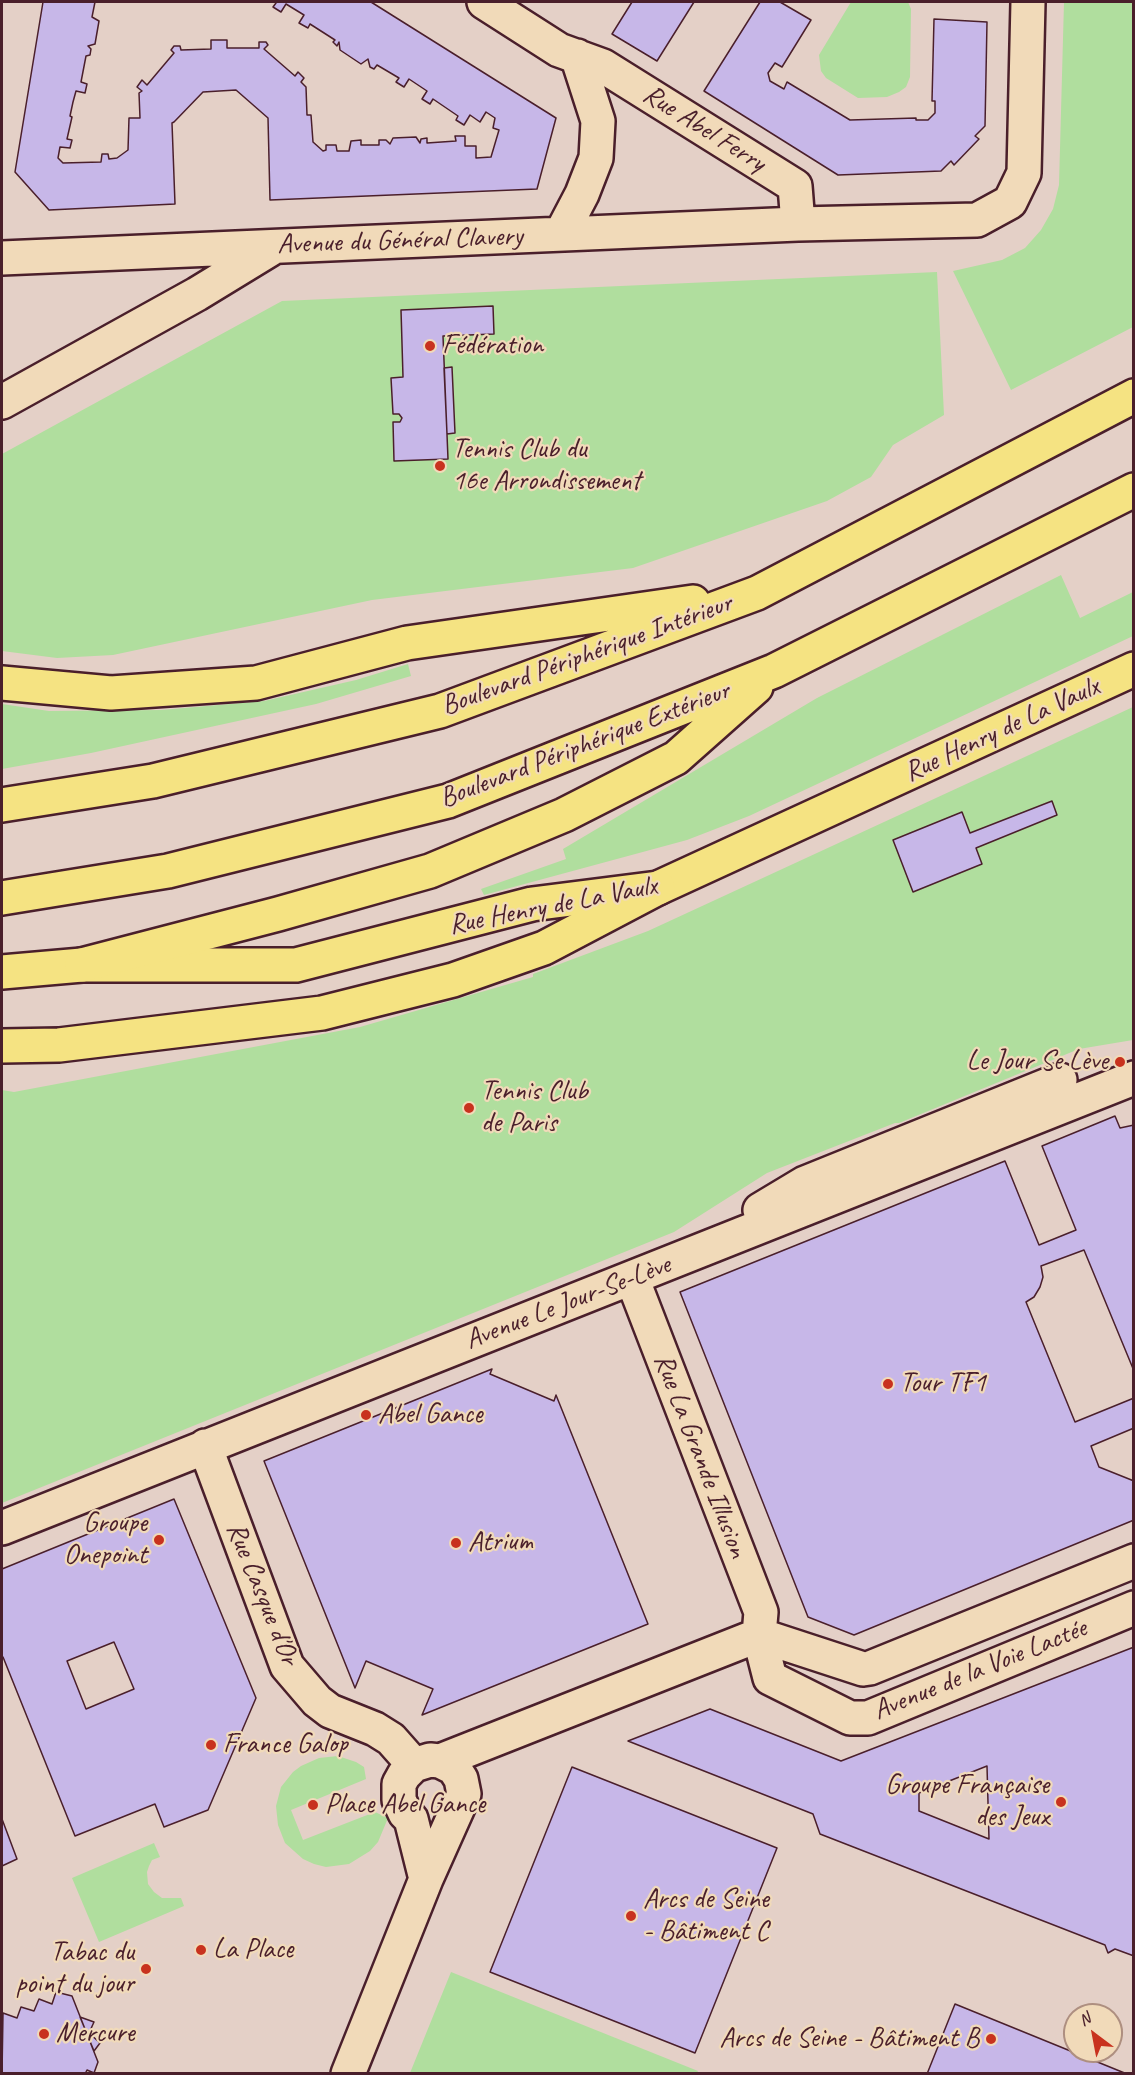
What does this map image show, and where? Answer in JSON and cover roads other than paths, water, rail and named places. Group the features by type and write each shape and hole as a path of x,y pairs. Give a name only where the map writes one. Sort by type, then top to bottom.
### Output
{"main road":[{"name":"Boulevard Périphérique Intérieur","path":"2,806 153,782 440,711 757,593 1134,396"},
{"name":"Boulevard Périphérique Extérieur","path":"2,898 168,871 448,801 774,671 1134,490"},
{"path":"2,683 111,693 256,682 407,643 757,593"},
{"name":"Rue Henry de La Vaulx","path":"2,972 82,965 296,965 532,904 658,888 1134,669"},
{"path":"82,965 278,914 430,871 564,815 676,758 774,671"},
{"path":"2,1046 59,1045 322,1013 453,980 544,948 658,888"}],"street":[{"name":"Rue Abel Ferry","path":"484,2 559,50 603,66 795,186 798,224"},
{"name":"Avenue du Général Clavery","path":"2,258 798,224 977,220 1010,202 1024,173 1028,2"},
{"name":"Rue Abel Ferry","path":"561,234 582,194 596,158 598,121 577,56"},
{"path":"2,402 197,294 276,246"},
{"name":"Avenue Le Jour-Se-Lève","path":"2,1528 1134,1078"},
{"path":"683,1258 805,1183 1060,1080"},
{"name":"Rue La Grande Illusion","path":"632,1278 761,1612 759,1635"},
{"name":"Rue Casque d'Or","path":"205,1446 287,1666 317,1701 330,1711 375,1728 427,1763 454,1768 461,1779 464,1794 426,1879 348,2073"},
{"name":"Avenue de la Voie Lactée","path":"759,1635 863,1669 870,1668 1134,1561"},
{"name":"Avenue de la Voie Lactée","path":"759,1635 770,1678 850,1718 868,1718 1134,1608"},
{"path":"426,1879 411,1819 405,1813 399,1800 399,1784 404,1775 427,1763 759,1635"}],"place":[{"name":"Fédération","path":"430,346"},
{"name":"Tennis Club du 16e Arrondissement","path":"440,466"},
{"name":"Le Jour Se Lève","path":"1120,1062"},
{"name":"Tennis Club de Paris","path":"469,1108"},
{"name":"Tour TF1","path":"888,1384"},
{"name":"Abel Gance","path":"366,1415"},
{"name":"Groupe Onepoint","path":"159,1540"},
{"name":"Atrium","path":"456,1543"},
{"name":"France Galop","path":"211,1745"},
{"name":"Groupe Française des Jeux","path":"1061,1802"},
{"name":"Place Abel Gance","path":"313,1805"},
{"name":"Arcs de Seine - Bâtiment C","path":"631,1916"},
{"name":"La Place","path":"201,1950"},
{"name":"Tabac du point du jour","path":"146,1969"},
{"name":"Mercure","path":"44,2034"},
{"name":"Arcs de Seine - Bâtiment B","path":"991,2039"}]}
